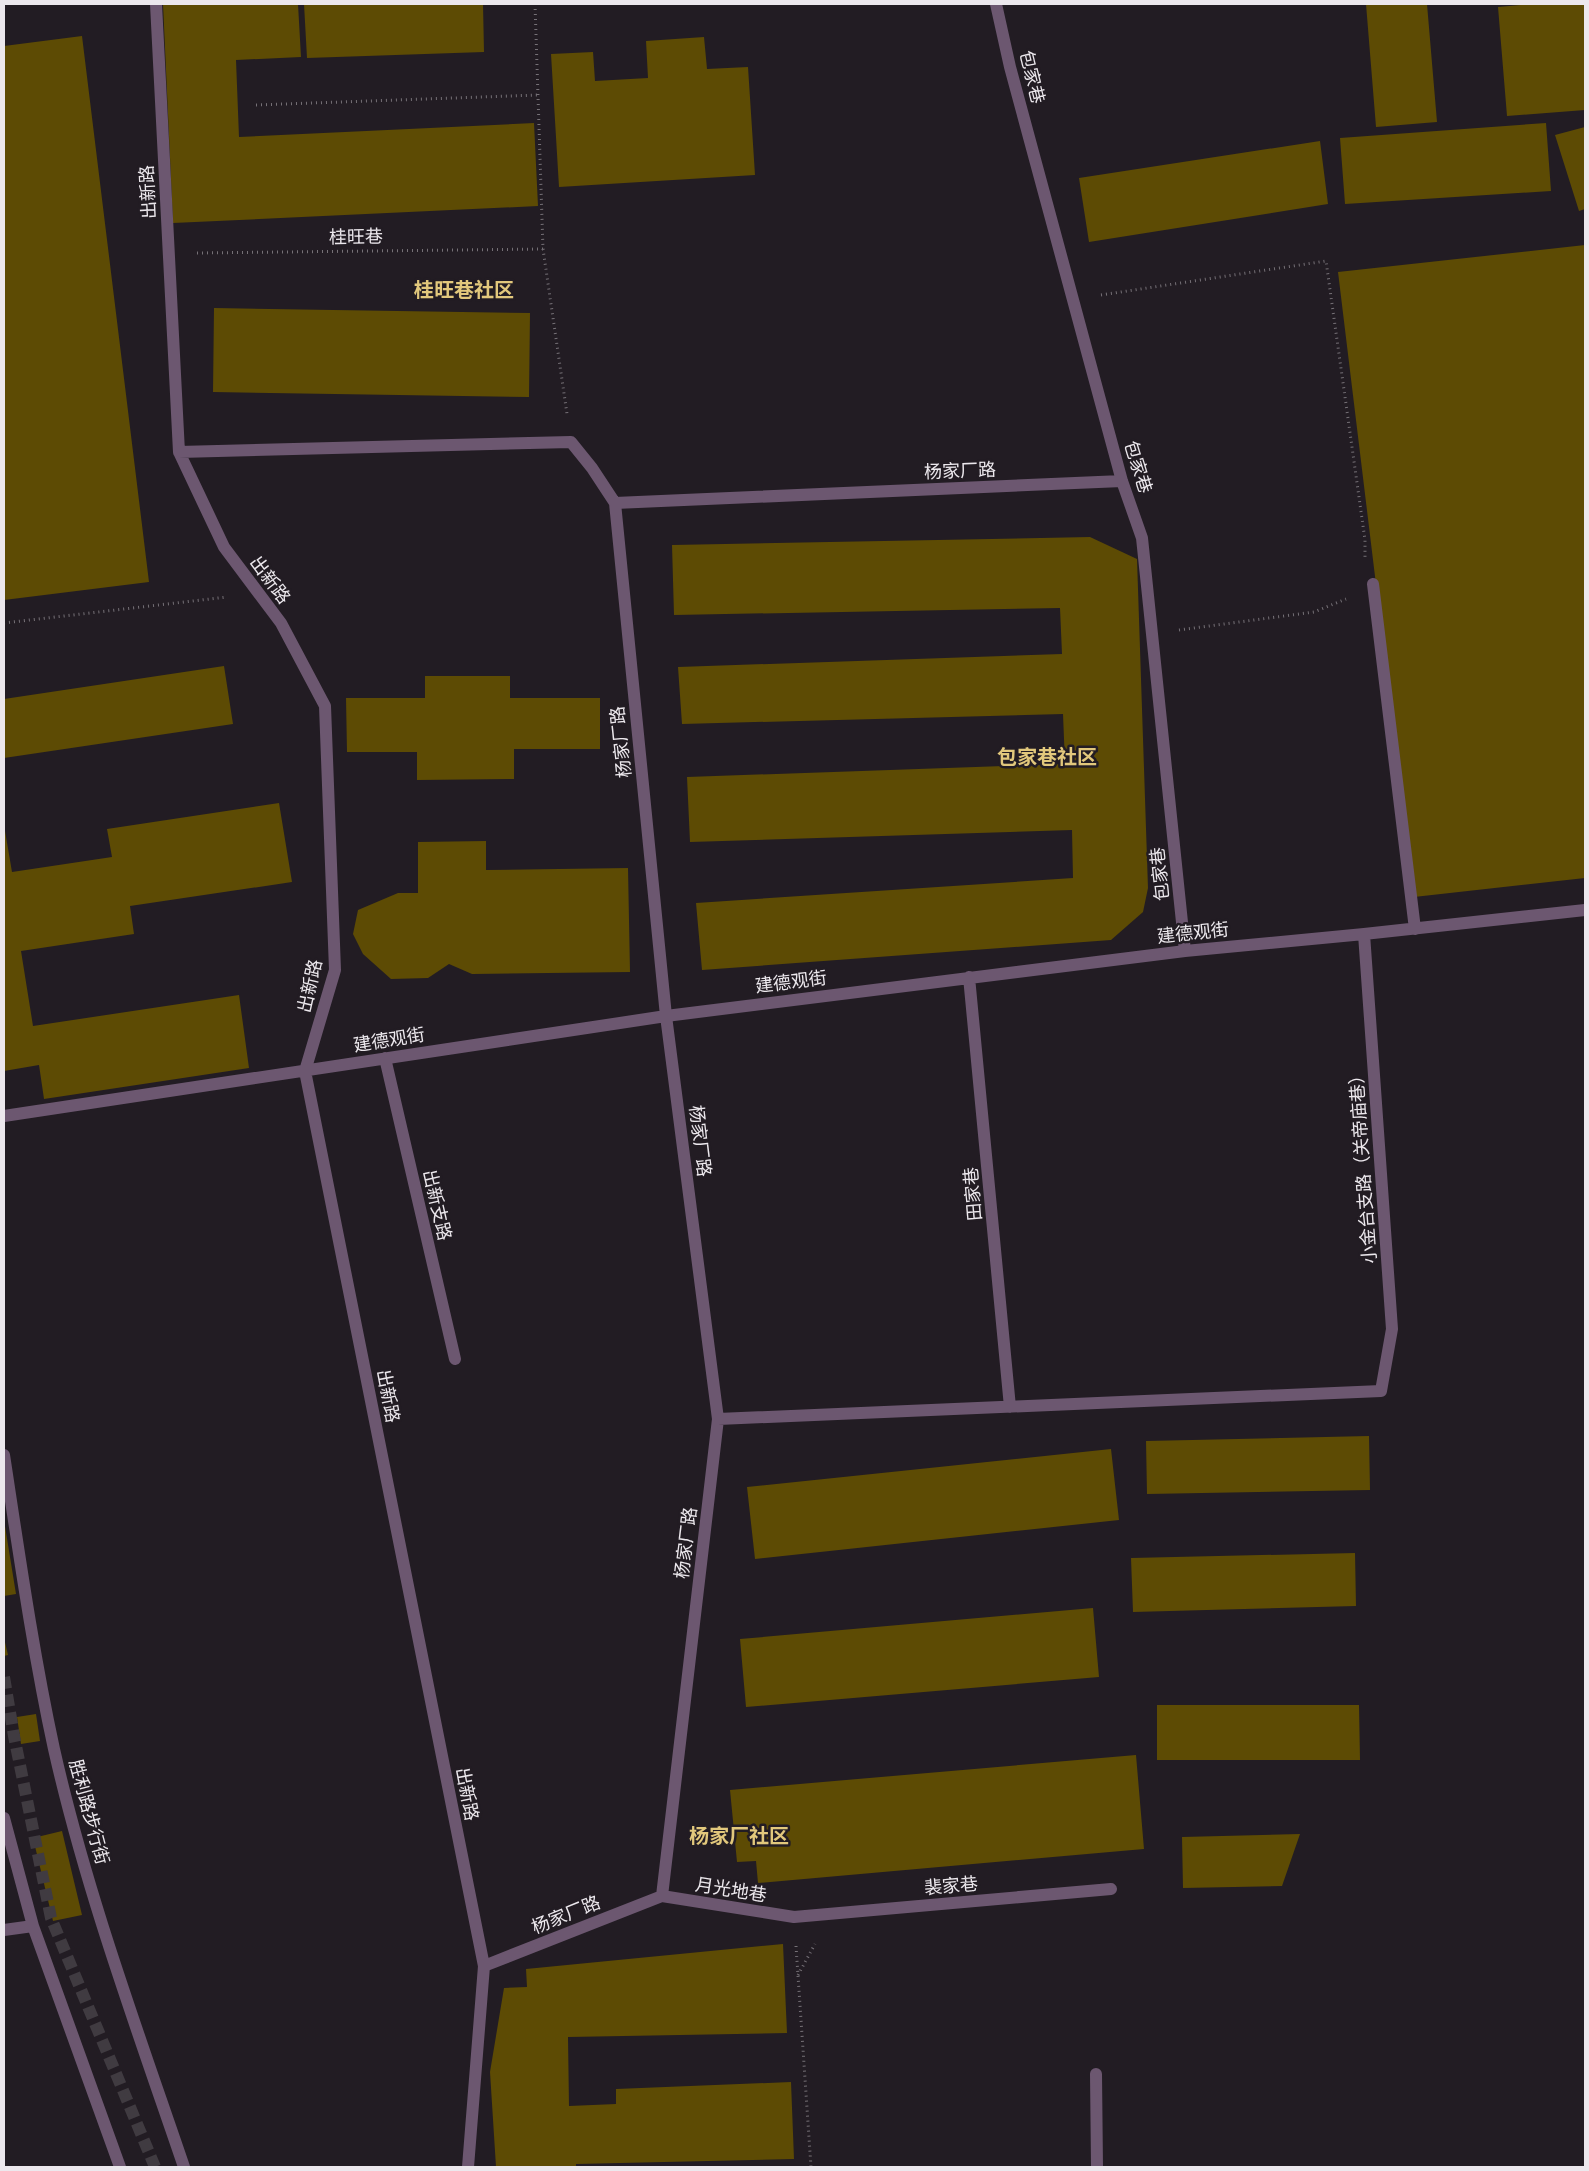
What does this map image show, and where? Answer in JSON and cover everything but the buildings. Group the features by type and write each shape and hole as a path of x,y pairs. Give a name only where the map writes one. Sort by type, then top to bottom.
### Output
{"street":[{"name":"出新路","path":"156,4 179,452 224,547 281,623 325,706 335,970 305,1071 484,1966"},
{"name":"包家巷","path":"996,4 1010,67 1122,481 1142,538 1186,951"},
{"path":"179,452 571,442 592,468 614,503"},
{"name":"杨家厂路","path":"484,1966 662,1896 718,1419 666,1016 614,503 1122,481"},
{"path":"1372,584 1415,929"},
{"name":"建德观街","path":"4,1116 666,1016 1186,951 1415,929 1585,910"},
{"name":"小金台支路（关帝庙巷）","path":"1010,1407 1381,1391 1392,1329 1364,934"},
{"name":"田家巷","path":"970,977 1010,1407"},
{"name":"出新支路","path":"385,1058 455,1359"},
{"path":"718,1419 1010,1407"},
{"name":"胜利路步行街","path":"4,1455 32,1635 54,1750 97,1908 184,2167"},
{"path":"4,1818 33,1926 120,2167"},
{"name":"裴家巷","path":"794,1917 1112,1889"},
{"name":"月光地巷","path":"662,1896 794,1917"},
{"path":"4,1930 33,1926"},
{"path":"468,2167 484,1966"},
{"path":"1096,2074 1097,2167"}],"path":[{"path":"535,4 543,249 571,442"},
{"path":"256,105 538,95"},
{"name":"桂旺巷","path":"169,254 543,249"},
{"path":"1074,299 1326,261 1365,540 1365,559"},
{"path":"4,623 258,593"},
{"path":"1152,634 1314,612 1340,603 1352,595"},
{"path":"797,1976 811,2167"}],"tunnel":[{"path":"4,1677 51,1918 155,2167"}],"district":[{"name":"桂旺巷社区","path":"464,290"},
{"name":"包家巷社区","path":"1047,757"},
{"name":"杨家厂社区","path":"739,1836"}]}
